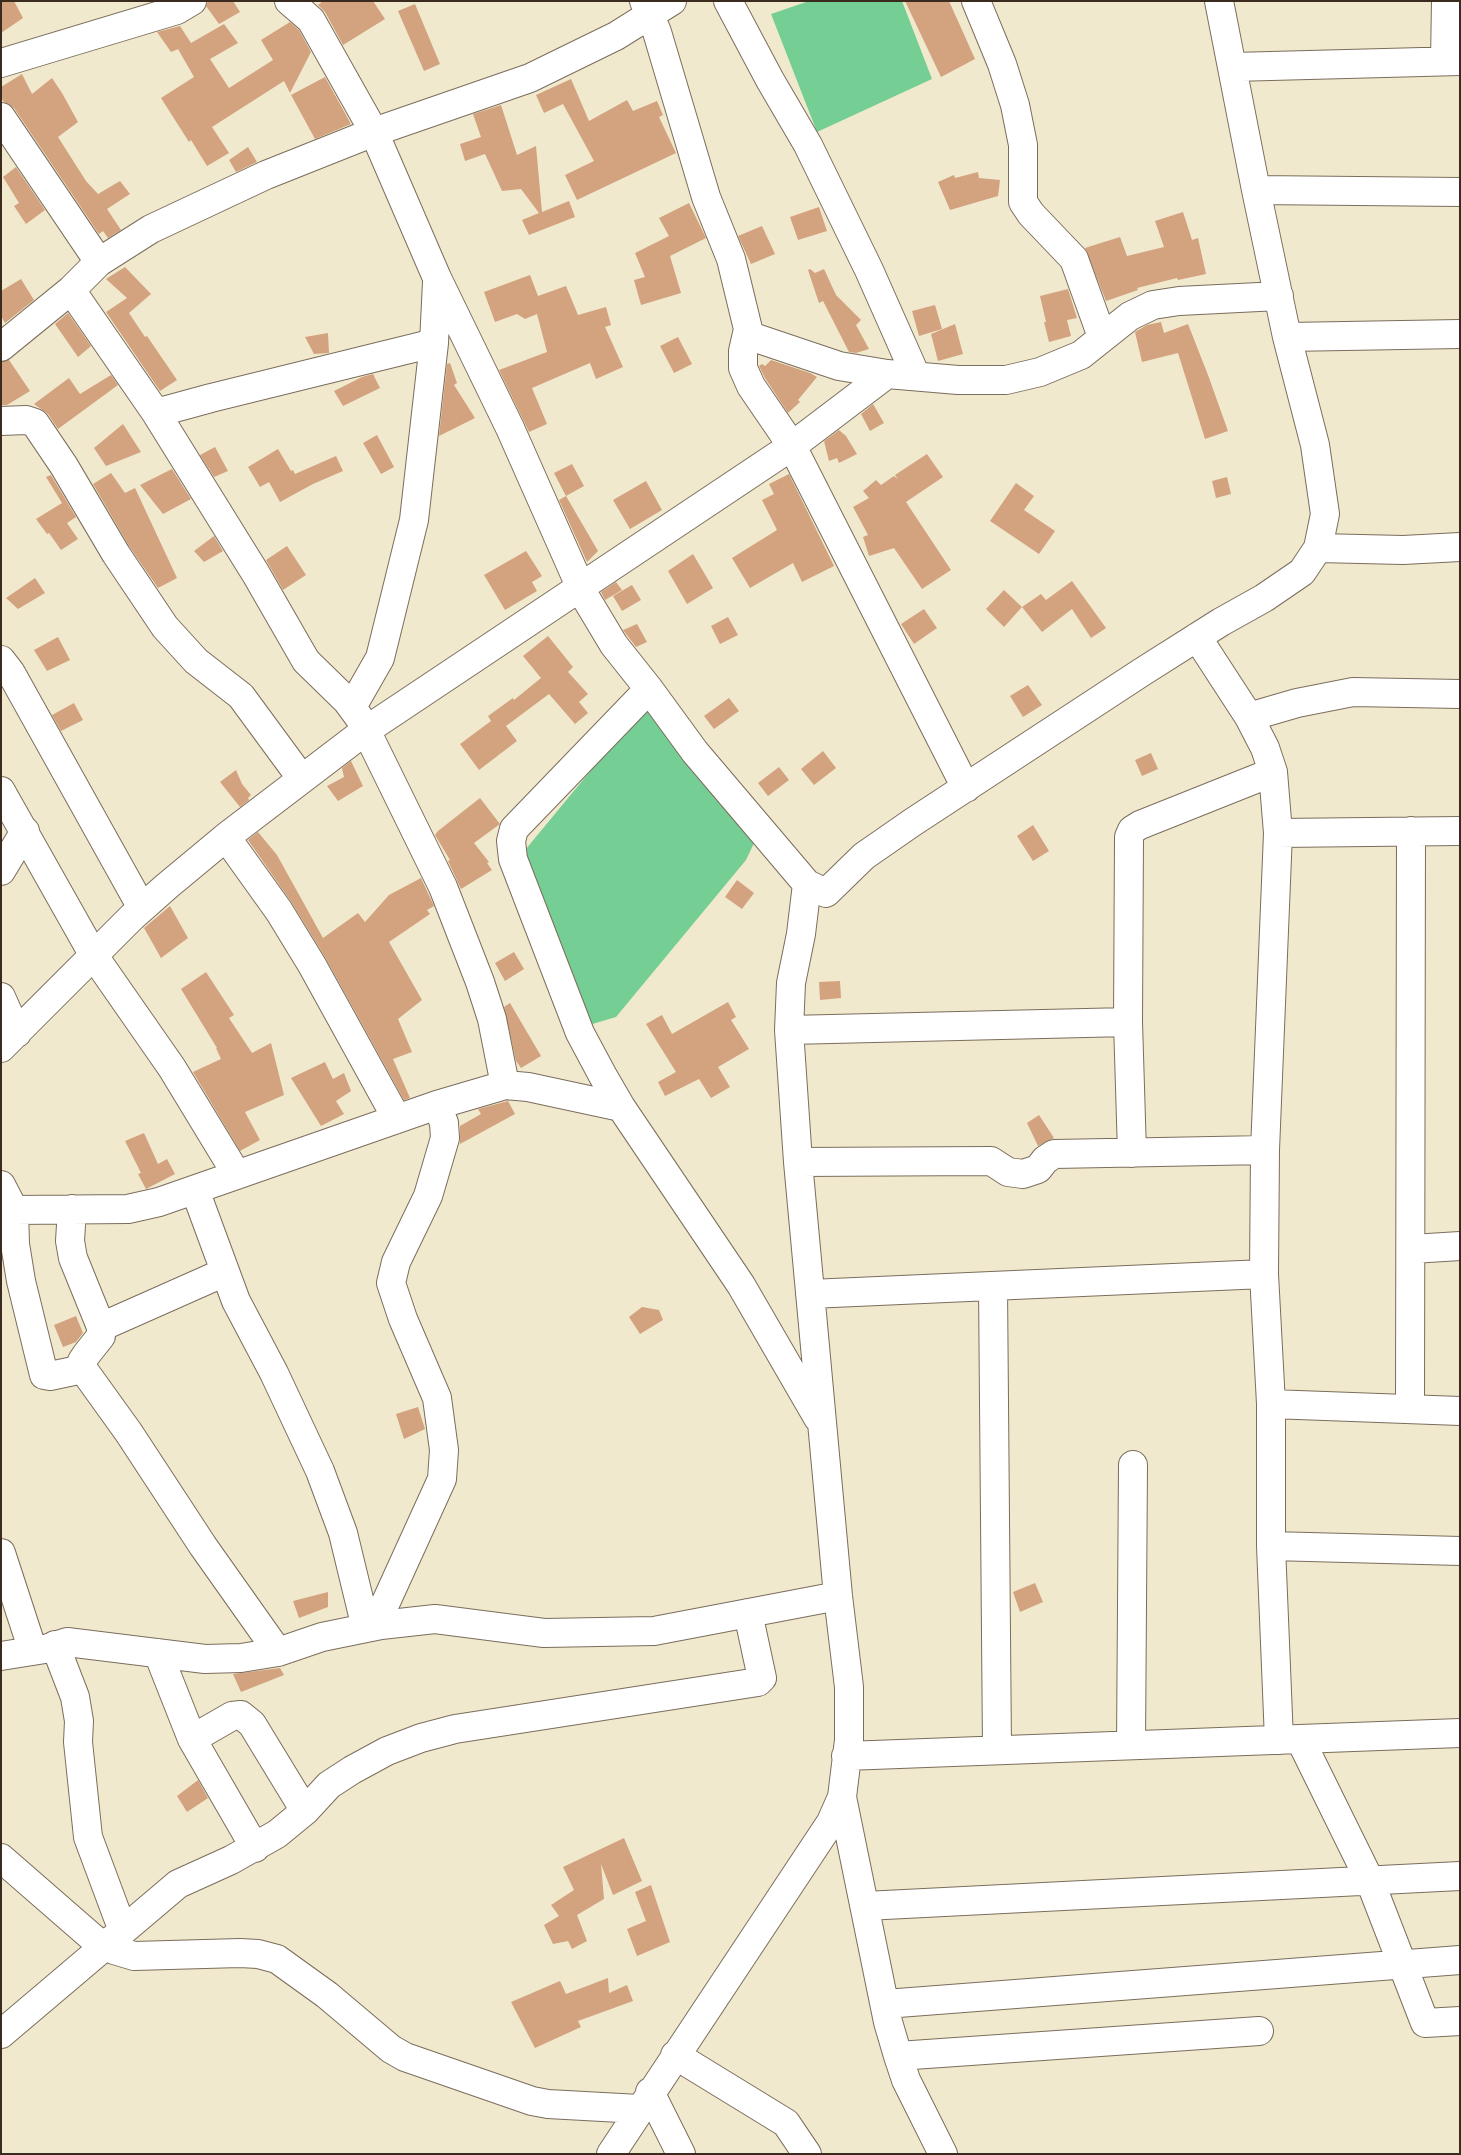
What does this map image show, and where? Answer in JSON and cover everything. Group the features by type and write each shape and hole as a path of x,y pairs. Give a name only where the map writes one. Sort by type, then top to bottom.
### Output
{"street":[{"path":"1,63 177,10 192,1"},
{"path":"289,1 311,20 374,132 437,278 510,428 580,585 614,645 695,752 807,884 826,893 864,856 1197,638 1264,598 1302,572 1318,548 1326,514 1315,445 1288,337 1256,190 1220,1"},
{"path":"728,1 770,80 808,145 869,270 916,376"},
{"path":"976,1 1002,64 1015,105 1023,145 1023,202 1031,214 1074,259 1102,337"},
{"path":"1233,67 1452,61 1446,1"},
{"path":"1,347 72,290 99,262 152,229 266,175 374,132 530,78 616,36 655,5 706,197 731,259 748,329 743,350 743,368 751,386 792,446 966,788"},
{"path":"1,117 99,262"},
{"path":"1256,190 1460,192"},
{"path":"358,719 380,658 414,520 434,343 437,278"},
{"path":"72,290 156,413 256,574 306,661 358,719 447,896 492,1019 505,1085"},
{"path":"747,335 839,366 888,374 958,380 1006,380 1040,372 1081,355 1130,316 1154,305 1179,301 1279,296"},
{"path":"1288,337 1460,334"},
{"path":"156,413 434,343"},
{"path":"9,1041 142,908 226,837 302,779 358,719 580,585 792,446 888,374"},
{"path":"1,421 26,420 35,423 64,466 116,554 165,627 196,661 242,696 302,779"},
{"path":"1318,548 1403,550 1460,547"},
{"path":"1197,638 1249,717 1265,748 1273,772 1278,832 1265,1150 1264,1274 1272,1404 1271,1546 1289,1740 1370,1881 1425,2022 1460,2021"},
{"path":"1,660 11,673 142,908"},
{"path":"649,689 514,829 511,841 514,859 580,1032 621,1106 741,1285 823,1426"},
{"path":"1249,717 1297,703 1353,692 1460,694"},
{"path":"1132,1153 1128,1022 1129,837 1132,830 1273,772"},
{"path":"1,791 94,956 172,1068 237,1175"},
{"path":"1,871 25,831"},
{"path":"1410,1409 1412,1249 1411,831"},
{"path":"1278,832 1460,831"},
{"path":"226,837 280,911 312,964 397,1119"},
{"path":"807,884 801,934 791,983 789,1030 810,1294 838,1596 849,1687 848,1740 842,1796 885,2004 898,2056 906,2080 943,2154"},
{"path":"1,997 9,1041"},
{"path":"789,1030 1128,1022"},
{"path":"14,1210 128,1209 159,1202 437,1105 505,1085 528,1087 621,1106"},
{"path":"365,1625 379,1613 386,1602 442,1479 444,1450 437,1398 403,1319 390,1283 396,1262 428,1196 445,1138 444,1122 437,1105"},
{"path":"798,1162 992,1161 1008,1172 1023,1174 1038,1169 1045,1160 1054,1154 1265,1150"},
{"path":"1,1185 14,1210 15,1244 21,1281 44,1375 50,1376 83,1368"},
{"path":"195,1190 236,1302 274,1373 320,1470 343,1533 365,1625"},
{"path":"72,1209 70,1241 73,1258 101,1327 101,1336 82,1361 83,1368 129,1433 203,1546 278,1652"},
{"path":"1412,1249 1460,1246"},
{"path":"101,1327 225,1272"},
{"path":"810,1294 1264,1274"},
{"path":"993,1286 997,1749"},
{"path":"1272,1404 1460,1411"},
{"path":"1131,1745 1133,1465"},
{"path":"1271,1546 1460,1551"},
{"path":"1,1553 44,1648 74,1697 79,1721 80,1761 88,1837 115,1938 134,1956 240,1953 277,1958 327,1995 391,2049 405,2057 532,2101 548,2104 645,2101"},
{"path":"1,1656 67,1642 81,1642 205,1659 241,1658 278,1652 365,1625 435,1619 544,1633 654,1631 838,1596"},
{"path":"1,2034 178,1884 255,1848 277,1834 305,1811 329,1785 387,1751 421,1738 455,1729 758,1682 762,1678 748,1613"},
{"path":"158,1653 192,1738 255,1848"},
{"path":"192,1738 232,1716 241,1715 252,1724 305,1811"},
{"path":"846,1756 1460,1733"},
{"path":"611,2154 831,1822 842,1796"},
{"path":"1,1858 94,1939 115,1938"},
{"path":"864,1906 1460,1876"},
{"path":"885,2004 1460,1960"},
{"path":"898,2056 1259,2031"},
{"path":"675,2055 786,2123 807,2154"},
{"path":"645,2101 680,2154"}],"green space":[{"path":"809,1 902,1 932,79 817,132 771,14"},
{"path":"644,706 756,839 746,860 616,1017 589,1025 521,855"}],"building":[{"path":"1,1 14,1 23,18 1,33"},
{"path":"208,1 233,1 240,12 219,24 206,6"},
{"path":"323,1 373,1 385,19 343,45 325,12 318,5"},
{"path":"905,1 949,1 975,59 941,77"},
{"path":"415,4 440,64 424,71 398,11"},
{"path":"290,22 299,30 311,52 290,93 284,81 212,127 229,153 207,166 161,98 194,77 178,49 171,52 157,32 180,26 191,43 224,24 238,43 210,59 229,88 273,60 261,40"},
{"path":"22,74 32,94 52,78 62,93 78,122 58,137 86,181 98,194 120,181 130,194 107,209 121,230 108,238 103,231 99,234 14,108 1,98 1,87"},
{"path":"325,77 351,124 315,139 291,95"},
{"path":"571,79 589,121 627,100 633,111 657,101 663,115 659,117 676,153 577,200 565,175 594,161 563,104 544,113 536,95"},
{"path":"501,105 517,155 536,146 542,212 569,201 575,217 529,235 522,220 539,213 521,189 502,191 485,154 465,161 460,144 481,137 473,114"},
{"path":"248,147 257,162 236,172 229,160"},
{"path":"16,167 45,210 26,224 14,206 19,203 3,177"},
{"path":"978,172 979,178 1000,180 998,196 950,210 938,182 954,175 955,178"},
{"path":"689,203 706,238 670,256 681,293 641,305 634,280 645,277 635,253 669,236 659,218"},
{"path":"819,207 827,231 798,240 790,217"},
{"path":"1183,212 1192,240 1198,238 1206,274 1178,280 1177,278 1137,288 1138,290 1106,301 1085,248 1120,237 1127,256 1164,247 1155,221"},
{"path":"762,226 775,254 751,264 738,236"},
{"path":"125,267 151,294 129,313 177,380 160,391 106,312 127,298 106,279"},
{"path":"810,269 815,273 824,269 836,295 861,320 856,325 869,349 856,353 849,352 823,301 819,303 808,270"},
{"path":"530,275 538,296 566,286 578,315 606,307 611,325 605,327 623,367 596,379 590,363 532,388 547,424 529,432 499,370 547,352 537,314 525,319 517,314 495,322 484,292"},
{"path":"21,279 34,300 5,323 1,316 1,291"},
{"path":"1068,289 1077,318 1067,320 1071,336 1049,342 1040,296"},
{"path":"935,305 942,329 919,336 912,311"},
{"path":"68,313 91,346 78,357 55,324"},
{"path":"1161,322 1164,333 1188,324 1228,431 1205,439 1178,353 1142,362 1135,332 1147,325"},
{"path":"955,324 963,354 938,361 931,334"},
{"path":"328,333 329,353 314,354 305,337"},
{"path":"678,337 692,364 674,373 660,346"},
{"path":"9,360 30,391 7,405 1,405 1,362"},
{"path":"771,360 817,377 798,400 800,402 788,413 759,366 762,364 765,366"},
{"path":"450,363 457,383 454,385 475,418 439,436 447,364"},
{"path":"373,374 380,388 343,406 334,391 362,377"},
{"path":"111,375 118,385 58,429 48,414 34,404 69,378 80,394"},
{"path":"873,404 884,423 870,431 861,414"},
{"path":"123,424 141,452 106,466 94,448"},
{"path":"839,430 846,436 857,454 839,463 837,458 829,461 824,441"},
{"path":"377,435 394,467 381,474 363,443"},
{"path":"215,447 228,471 214,477 200,455"},
{"path":"278,449 291,471 293,470 295,474 336,456 343,471 313,484 280,502 269,482 260,487 248,467"},
{"path":"927,454 943,477 906,502 951,570 922,589 894,548 869,556 863,537 868,535 853,507 869,498 863,491 876,480 881,485 894,476 898,479 895,475"},
{"path":"572,464 584,486 566,496 554,473"},
{"path":"172,469 191,499 163,514 140,485"},
{"path":"111,473 125,493 135,488 177,578 158,588 129,546 93,484"},
{"path":"789,474 834,566 802,582 793,563 750,588 732,558 777,530 762,500 774,494 769,484"},
{"path":"51,475 76,517 67,523 78,539 61,550 36,519 62,503 46,477"},
{"path":"1227,477 1231,494 1216,498 1212,481"},
{"path":"646,481 662,510 630,529 613,500"},
{"path":"1016,483 1034,496 1024,510 1055,531 1039,554 990,521"},
{"path":"566,496 598,551 587,562 559,500"},
{"path":"214,536 223,551 204,562 194,551"},
{"path":"287,546 306,575 283,590 266,560"},
{"path":"526,551 542,576 532,582 537,591 505,610 484,575"},
{"path":"693,554 713,588 687,604 668,571"},
{"path":"35,578 45,593 18,609 6,598"},
{"path":"1072,581 1106,628 1091,638 1072,609 1042,632 1022,607 1041,594 1046,600"},
{"path":"616,582 622,590 605,600 601,592"},
{"path":"632,585 641,600 622,611 613,596"},
{"path":"1004,590 1022,607 1004,627 986,609"},
{"path":"924,609 937,628 914,644 901,624"},
{"path":"728,617 738,635 720,644 711,626"},
{"path":"637,624 647,642 636,647 623,630"},
{"path":"548,636 573,667 568,672 588,694 579,702 588,713 575,724 549,694 506,726 517,741 479,770 460,744 491,721 488,716 513,698 514,700 541,678 523,656"},
{"path":"58,637 70,660 47,671 34,650"},
{"path":"1028,685 1042,705 1023,717 1010,696"},
{"path":"729,698 739,711 714,729 704,716"},
{"path":"74,703 83,720 61,731 52,715"},
{"path":"823,751 836,768 814,785 801,769"},
{"path":"1151,753 1158,769 1142,776 1135,760"},
{"path":"351,761 363,786 338,801 327,786 344,777 342,768"},
{"path":"779,767 789,780 768,796 758,783"},
{"path":"236,770 242,784 251,795 248,798 249,800 240,807 220,782"},
{"path":"480,798 500,824 474,843 489,862 487,863 492,870 461,889 448,861 450,860 435,835"},
{"path":"1033,825 1049,851 1033,861 1017,836"},
{"path":"258,832 277,855 323,938 358,913 365,922 389,895 421,878 434,906 427,910 430,914 389,942 422,1000 398,1019 412,1052 393,1059 410,1098 404,1100 325,957 292,903 248,840"},
{"path":"737,880 754,893 742,909 725,897"},
{"path":"170,906 188,938 161,958 144,928"},
{"path":"514,952 524,969 505,981 495,963"},
{"path":"206,972 234,1015 229,1018 252,1053 271,1043 284,1095 245,1112 260,1140 240,1151 193,1072 221,1059 217,1048 181,989"},
{"path":"840,981 841,998 820,1000 819,982"},
{"path":"728,1002 736,1017 731,1020 749,1049 718,1067 730,1087 711,1098 699,1079 665,1096 658,1082 676,1072 646,1024 662,1015 672,1034"},
{"path":"510,1003 541,1056 521,1068 516,1061 504,1007"},
{"path":"325,1062 333,1079 344,1073 351,1091 336,1101 344,1114 321,1126 291,1078"},
{"path":"508,1101 515,1114 460,1144 460,1126 481,1114 478,1109"},
{"path":"1039,1115 1054,1138 1038,1146 1027,1123"},
{"path":"144,1133 158,1164 167,1159 175,1174 146,1189 138,1174 141,1173 125,1141"},
{"path":"642,1307 659,1310 663,1320 640,1334 629,1317"},
{"path":"76,1316 83,1333 76,1342 63,1347 54,1325"},
{"path":"418,1407 425,1429 404,1439 396,1414"},
{"path":"1035,1583 1043,1602 1020,1612 1013,1592"},
{"path":"328,1592 328,1607 299,1618 293,1601"},
{"path":"280,1668 284,1675 241,1692 233,1674"},
{"path":"198,1780 208,1798 187,1812 177,1796"},
{"path":"624,1838 642,1881 613,1895 601,1864 604,1899 577,1915 587,1941 572,1949 568,1941 553,1944 544,1925 559,1916 551,1905 574,1890 563,1867"},
{"path":"651,1885 670,1942 637,1956 627,1929 646,1921 635,1892"},
{"path":"608,1978 609,1993 627,1985 633,2001 578,2021 581,2027 535,2048 511,2002 560,1981 566,1994"}]}
